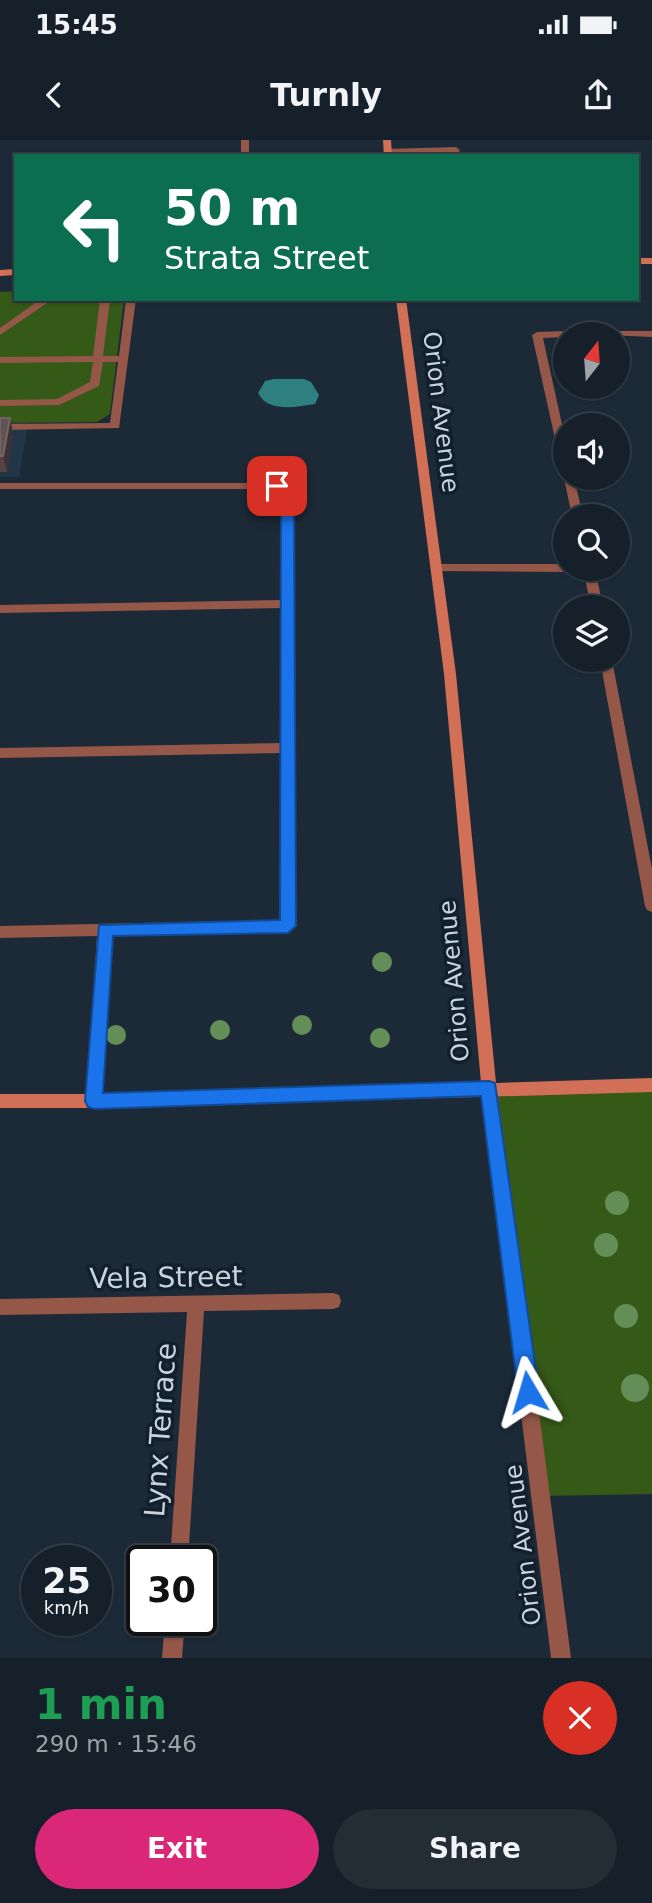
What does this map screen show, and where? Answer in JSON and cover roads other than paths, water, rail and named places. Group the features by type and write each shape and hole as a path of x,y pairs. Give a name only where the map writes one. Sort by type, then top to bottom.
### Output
{"street":[{"path":"387,140 387,154 456,150"},
{"path":"0,332 45,301"},
{"path":"0,403 59,402 95,384 106,301"},
{"path":"0,427 115,426 131,301"},
{"name":"Orion Avenue","path":"401,301 450,674 489,1088 561,1658"},
{"path":"553,334 537,335 554,413"},
{"path":"630,334 652,334"},
{"path":"0,360 123,359"},
{"path":"0,486 277,486 288,499 288,926 0,932"},
{"path":"436,568 553,568"},
{"path":"0,609 288,604"},
{"path":"608,672 652,906"},
{"path":"0,753 288,748"},
{"path":"94,1101 105,930"},
{"path":"0,1101 94,1101 652,1085"},
{"name":"Vela Street","path":"0,1307 333,1301"},
{"name":"Lynx Terrace","path":"180,1545 196,1303"},
{"path":"172,1658 174,1636"}]}
